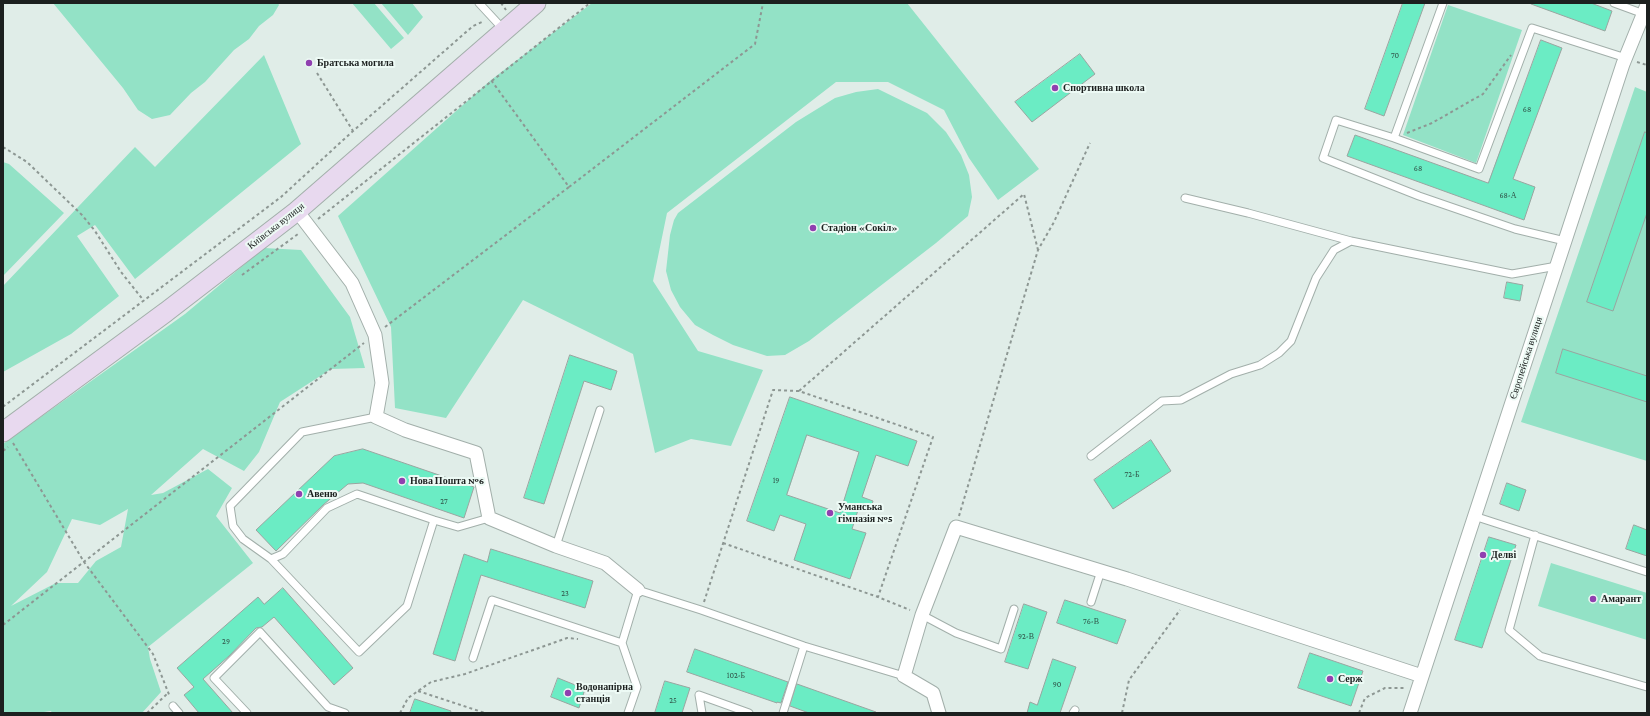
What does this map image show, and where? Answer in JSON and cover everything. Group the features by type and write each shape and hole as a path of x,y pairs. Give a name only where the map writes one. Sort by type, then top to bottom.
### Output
{"main road":[{"name":"Київська вулиця","path":"6,435 296,211 498,24 536,3"}],"street":[{"name":"Європейська вулиця","path":"1410,713 1626,58 1645,9"},
{"path":"296,211 352,283 375,335 382,383 376,417 405,430 476,453 489,518 556,546 605,563 638,590"},
{"path":"939,713 933,693 904,676 922,616 956,527 1101,571 1422,676"}],"lane":[{"path":"479,3 498,24"},
{"path":"486,11 489,3"},
{"path":"1397,137 1442,3"},
{"path":"1614,3 1645,9"},
{"path":"1565,241 1515,229 1419,196 1323,158 1336,120 1397,137 1479,169 1532,28 1626,58"},
{"path":"1185,198 1248,213 1351,241 1512,274 1557,266"},
{"path":"1091,456 1162,401 1181,400 1231,374 1260,365 1279,353 1291,341 1316,278 1334,250 1351,241"},
{"path":"556,546 600,410"},
{"path":"376,417 302,432 230,506 233,526 243,539 271,560 360,652 407,606 434,520"},
{"path":"271,560 284,554 327,508 357,494 458,527 489,518"},
{"path":"1474,516 1647,572"},
{"path":"1535,535 1509,630 1540,656 1647,687"},
{"path":"1091,602 1101,571"},
{"path":"628,713 636,687 622,643 638,590 702,610 804,646 904,676"},
{"path":"473,658 492,600 622,643"},
{"path":"922,616 956,633 1001,649 1014,609"},
{"path":"247,713 214,678 260,632 328,707 345,713"},
{"path":"783,713 804,646"},
{"path":"702,713 699,695 749,713"},
{"path":"173,706 179,713"},
{"path":"322,713 328,707"}],"path":[{"path":"3,406 74,352 144,302 281,197 353,131 473,26 498,24 506,10 501,3"},
{"path":"3,625 375,335 755,44 763,3"},
{"path":"1397,137 1432,123 1483,94 1514,52"},
{"path":"317,73 353,131"},
{"path":"491,80 569,187"},
{"path":"956,527 1038,250 1054,222 1090,143"},
{"path":"3,147 27,162 82,215 95,231 121,272 144,302"},
{"path":"799,391 1024,194 1038,250"},
{"path":"702,610 773,390 799,391 933,437 878,597"},
{"path":"6,435 84,562 153,654 173,706"},
{"path":"723,543 878,597 922,616"},
{"path":"1122,713 1128,680 1188,599"},
{"path":"400,713 408,698 431,682 465,674 567,638 582,640"},
{"path":"1359,713 1365,698 1385,688 1418,689"},
{"path":"418,691 485,713"},
{"path":"147,713 168,693"}],"green space":[{"path":"53,3 278,3 279,5 273,15 259,26 249,39 234,50 205,82 191,93 170,115 152,119 138,110 123,88"},
{"path":"352,3 374,3 404,38 391,49"},
{"path":"381,3 412,3 423,17 408,35"},
{"path":"592,3 907,3 1039,169 998,200 969,158 944,110 888,82 836,82 667,213 653,281 698,351 763,370 731,446 691,439 655,453 633,354 523,300 446,418 395,408 391,327 338,216 491,80"},
{"path":"1448,5 1522,30 1476,163 1403,135"},
{"path":"264,55 301,144 135,279 95,225 77,236 119,296 71,334 3,372 3,286 135,147 155,167"},
{"path":"1635,87 1647,92 1647,461 1521,422"},
{"name":"Стадіон «Сокіл»","path":"878,89 927,113 946,132 961,155 969,175 972,197 968,216 936,243 809,341 785,355 767,356 733,345 695,325 680,307 671,290 666,271 670,235 674,220 678,213 796,122 835,98 856,92"},
{"path":"3,162 9,164 64,213 3,276"},
{"path":"264,248 301,250 350,317 365,368 331,369 280,402 259,452 244,471 203,449 151,495 163,493 208,469 232,488 216,516 253,563 148,647 150,659 161,692 142,713 52,713 51,711 37,713 5,713 3,711 3,444 185,314","holes":["128,509 121,547 96,561 78,583 56,583 11,606 47,572 72,519 100,525"]},
{"name":"Амарант","path":"1551,563 1647,593 1647,640 1538,606"}],"building":[{"path":"1403,3 1425,3 1384,116 1365,109"},
{"path":"1531,3 1591,3 1612,11 1605,31"},
{"path":"1541,40 1562,48 1513,179 1535,187 1524,220 1347,156 1355,135 1488,183"},
{"name":"Спортивна школа","path":"1080,54 1095,74 1032,122 1015,102"},
{"path":"1645,132 1647,133 1647,213 1613,311 1587,302"},
{"path":"1507,282 1523,285 1520,301 1504,298"},
{"path":"1563,349 1647,376 1647,402 1556,373"},
{"path":"570,355 617,371 611,390 584,381 544,504 524,498"},
{"path":"790,397 917,441 908,466 876,455 862,497 873,501 870,511 859,507 852,529 866,533 850,579 794,560 806,524 780,515 774,531 747,521","holes":["807,435 859,452 840,513 787,495"]},
{"path":"1151,440 1171,471 1113,509 1094,480"},
{"path":"363,449 474,487 464,518 363,483 348,484 323,505 276,551 256,530 334,456"},
{"path":"1507,483 1526,490 1519,511 1500,504"},
{"path":"1634,525 1647,530 1647,556 1626,549"},
{"path":"1489,537 1516,545 1482,648 1455,640"},
{"path":"491,549 593,581 585,608 481,575 455,661 433,654 464,554 487,562"},
{"path":"283,588 353,668 334,685 274,617 262,627 256,628 229,656 203,679 233,713 199,713 184,695 194,687 177,668 258,597 264,604"},
{"path":"1065,600 1126,620 1117,644 1057,623"},
{"path":"1024,604 1047,612 1028,669 1005,662"},
{"path":"695,649 788,682 781,703 777,703 687,672"},
{"name":"Серж","path":"1310,653 1363,671 1351,706 1298,688"},
{"path":"1053,659 1076,667 1060,713 1027,713 1030,702 1037,705"},
{"name":"Водонапірна станція","path":"558,678 585,689 579,708 551,697"},
{"path":"665,681 690,688 682,713 655,713"},
{"path":"797,684 876,713 809,713 790,706"},
{"path":"415,699 451,711 450,713 410,713"}],"place":[{"name":"Братська могила","path":"309,63"},
{"name":"Спортивна школа","path":"1055,88"},
{"name":"Стадіон «Сокіл»","path":"813,228"},
{"name":"Нова Пошта №6","path":"402,481"},
{"name":"Авеню","path":"299,494"},
{"name":"Уманська гімназія №5","path":"830,513"},
{"name":"Делві","path":"1483,555"},
{"name":"Амарант","path":"1593,599"},
{"name":"Серж","path":"1330,679"},
{"name":"Водонапірна станція","path":"568,693"}]}
